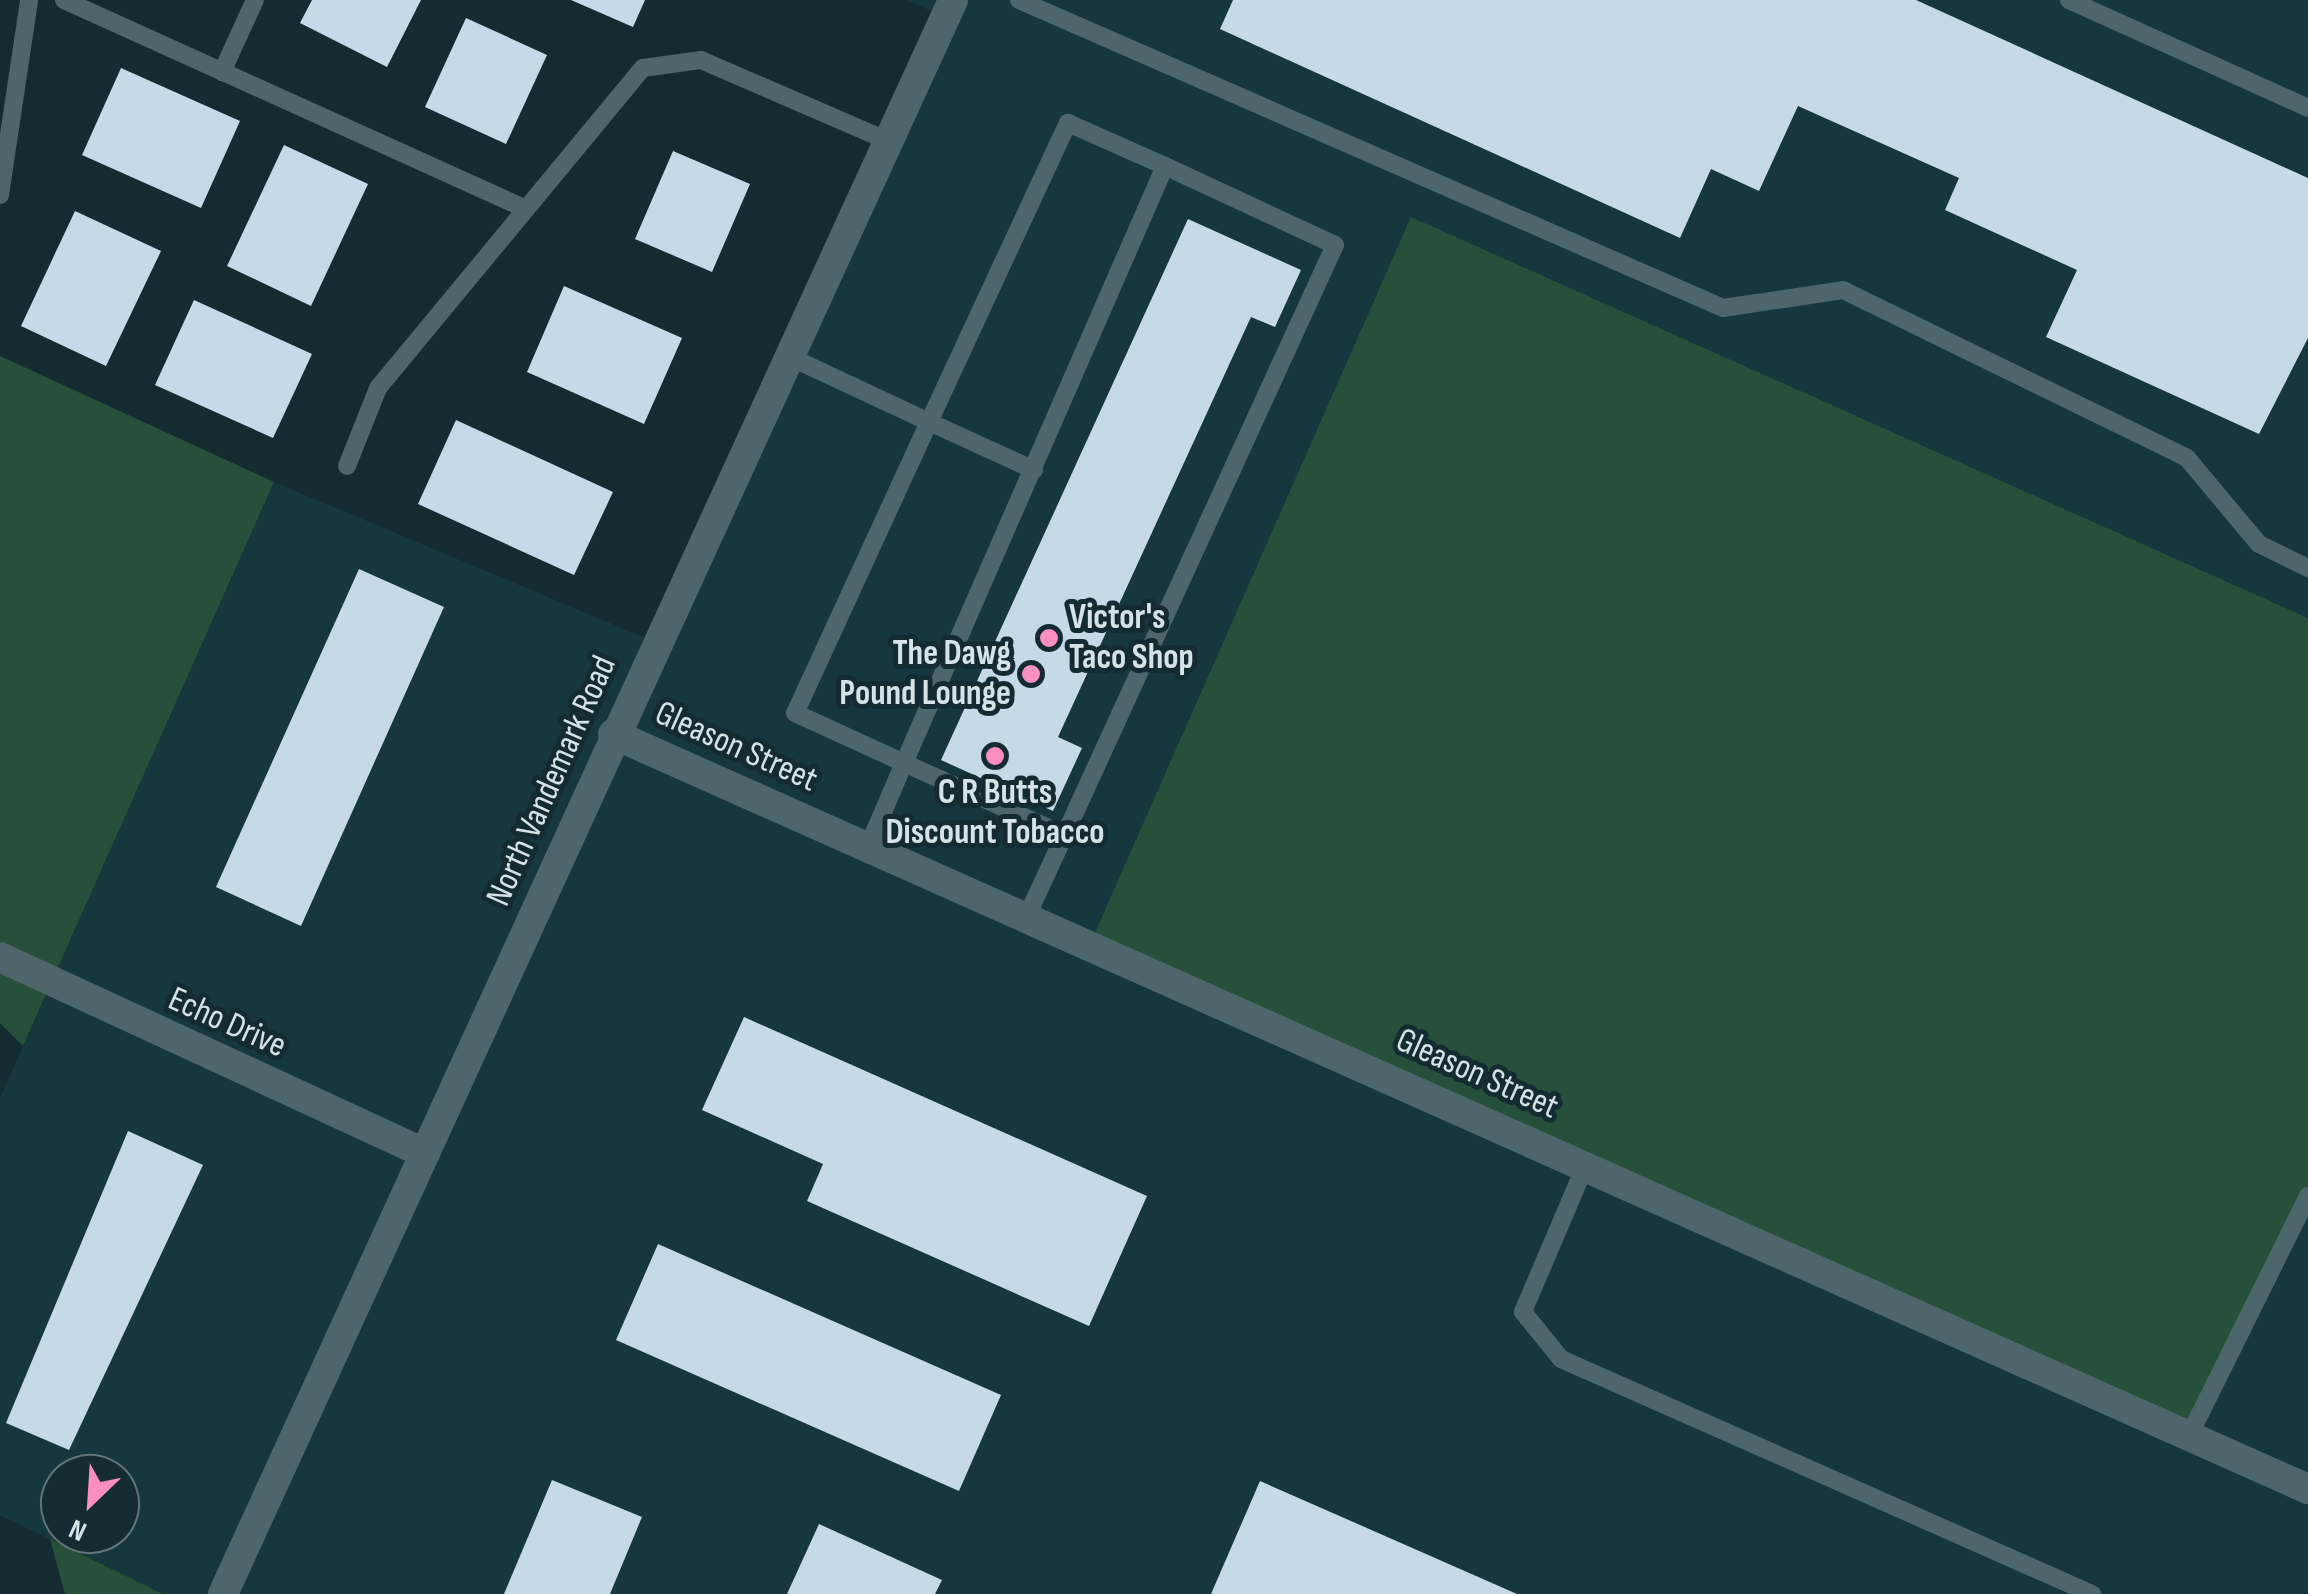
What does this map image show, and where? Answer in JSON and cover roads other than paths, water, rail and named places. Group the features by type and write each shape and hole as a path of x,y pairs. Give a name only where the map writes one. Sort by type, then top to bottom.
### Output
{"street":[{"name":"North Vandemark Road","path":"223,1594 612,734 953,0"},
{"name":"Gleason Street","path":"612,734 1586,1164 2308,1489"},
{"name":"Echo Drive","path":"0,957 424,1154"}],"lane":[{"path":"0,195 30,0"},
{"path":"64,0 526,209"},
{"path":"222,72 255,0"},
{"path":"1020,0 1723,308 1844,290 2187,458 2259,544 2308,568"},
{"path":"2069,0 2308,108"},
{"path":"346,466 378,388 643,68 669,58 701,60 888,141"},
{"path":"1027,916 1335,245 1068,122 795,713 1064,835"},
{"path":"868,846 1165,166"},
{"path":"788,356 1034,470"},
{"path":"1586,1164 1523,1312 1560,1359 2092,1594"},
{"path":"2190,1434 2308,1196"}],"place":[{"name":"Victor's Taco Shop","path":"1049,638"},
{"name":"The Dawg Pound Lounge","path":"1031,674"},
{"name":"C R Butts Discount Tobacco","path":"995,756"}]}
